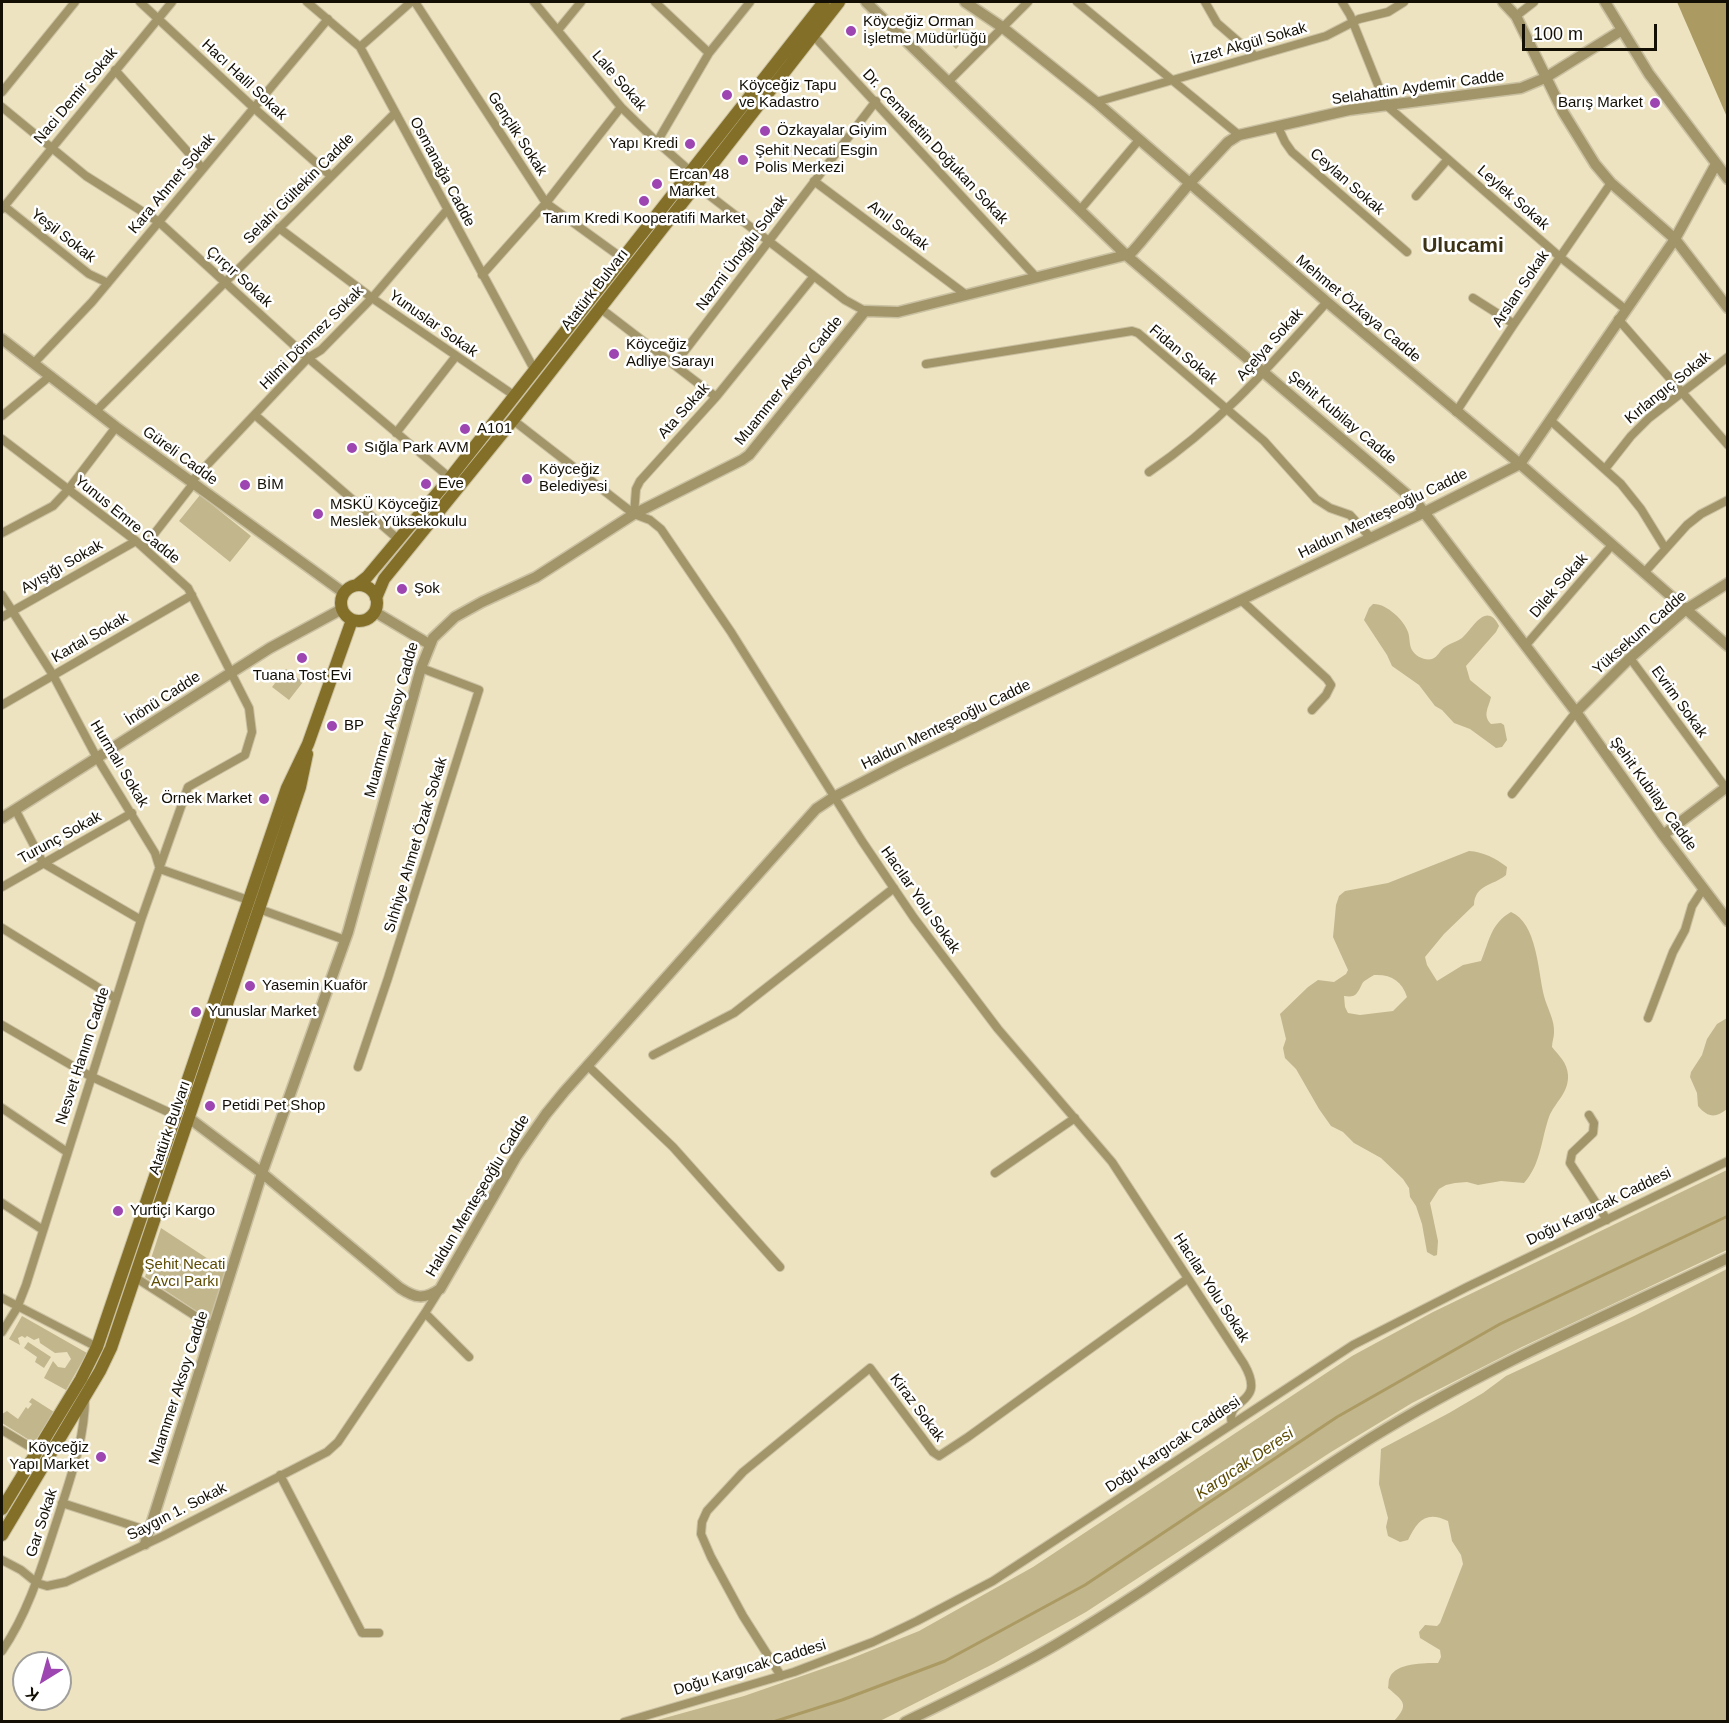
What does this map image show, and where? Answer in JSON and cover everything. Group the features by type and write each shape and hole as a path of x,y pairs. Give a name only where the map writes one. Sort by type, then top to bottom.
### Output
{"main road":[{"name":"Atatürk Bulvarı","path":"357,585 367,577 450,478 824,2"},
{"name":"Atatürk Bulvarı","path":"376,598 384,579 513,420 839,2"},
{"path":"352,586 369,588 376,598 375,612 363,622 352,620 342,609 344,593 352,586"},
{"name":"Atatürk Bulvarı","path":"2,1535 106,1361 136,1278 248,900 287,788 308,744 352,620"},
{"name":"Atatürk Bulvarı","path":"2,1509 81,1379 97,1347 260,909 300,787 308,744"}],"street":[{"path":"2,92 75,2"},
{"name":"Hacı Halil Sokak","path":"140,2 331,176"},
{"name":"Naci Demir Sokak","path":"3,208 172,2"},
{"name":"Osmanağa Cadde","path":"307,2 360,46 535,371"},
{"path":"360,46 413,2"},
{"name":"Gençlik Sokak","path":"413,2 546,203 622,258"},
{"name":"Lale Sokak","path":"534,2 621,106 690,171"},
{"path":"558,30 581,2"},
{"path":"656,2 708,53"},
{"path":"657,142 708,53 750,2"},
{"name":"Şehit Kubilay Cadde","path":"866,2 1126,255 1408,495 1425,512 1576,712 1663,835 1728,921"},
{"name":"Mehmet Özkaya Cadde","path":"965,2 1002,27 1096,102 1327,303 1520,464 1728,646"},
{"path":"948,82 1028,2"},
{"path":"1077,2 1239,135"},
{"path":"1205,2 1217,23 1255,56"},
{"path":"1342,2 1347,9 1386,105"},
{"name":"İzzet Akgül Sokak","path":"1096,102 1326,36 1352,22 1388,12 1404,2"},
{"path":"1503,2 1516,16 1545,78 1595,164 1611,183 1675,239 1728,308"},
{"path":"1516,16 1534,2"},
{"path":"1605,2 1649,74 1728,179"},
{"name":"Kara Ahmet Sokak","path":"33,363 92,302 328,19"},
{"name":"Selahattin Aydemir Cadde","path":"1189,184 1228,142 1239,135 1349,110 1510,91 1545,78 1622,30"},
{"name":"Dr. Cemalettin Doğukan Sokak","path":"813,35 1036,277"},
{"path":"115,70 203,169"},
{"name":"Nazmi Ünoğlu Sokak","path":"674,365 876,101"},
{"name":"Leylek Sokak","path":"1386,105 1560,257 1625,309"},
{"path":"482,275 546,203 621,106"},
{"name":"Çırçır Sokak","path":"2,107 86,176 159,222 308,358 450,478"},
{"name":"Selahi Gültekin Cadde","path":"95,412 395,114"},
{"name":"Ceylan Sokak","path":"1278,127 1292,152 1407,252"},
{"path":"1080,210 1139,140"},
{"path":"1416,196 1448,159"},
{"name":"Haldun Menteşeoğlu Cadde","path":"183,1117 262,1173 409,1294 415,1297 426,1297 440,1289 516,1157 546,1114 809,817 834,797 900,763 1425,512 1520,464 1675,239 1716,164"},
{"name":"Anıl Sokak","path":"814,181 965,294"},
{"name":"Arslan Sokak","path":"1456,412 1611,183"},
{"path":"696,185 851,304 865,311 898,312 1126,255 1132,252 1189,184"},
{"name":"Yeşil Sokak","path":"3,208 89,274 108,283"},
{"name":"Hilmi Dönmez Sokak","path":"192,483 308,358 321,350 372,298 447,210"},
{"name":"Yunuslar Sokak","path":"279,228 372,298 515,396"},
{"name":"Ata Sokak","path":"634,514 636,489 640,481 716,397 814,276"},
{"path":"1473,298 1514,324"},
{"name":"Açelya Sokak","path":"1149,472 1197,438 1228,410 1327,303"},
{"path":"600,308 716,397"},
{"name":"Muammer Aksoy Cadde","path":"145,1544 262,1173 345,940 429,644 437,632 455,617 536,577 634,514 730,467 749,455 865,311"},
{"path":"1618,319 1728,445"},
{"name":"Fidan Sokak","path":"926,364 1132,331 1138,333 1275,452 1316,499 1330,508 1350,515 1370,537"},
{"name":"Güreli Cadde","path":"2,339 95,412 344,593"},
{"path":"396,433 456,356"},
{"name":"Kırlangıç Sokak","path":"1605,469 1638,429 1681,392 1728,357"},
{"path":"2,416 50,376"},
{"path":"255,415 399,540"},
{"name":"Hacılar Yolu Sokak","path":"513,420 634,514 650,520 661,529 730,632 834,797 932,943 998,1029 1076,1118 1127,1182 1187,1279 1244,1364 1252,1379 1250,1393 1232,1412 1230,1419 1232,1424"},
{"path":"1550,420 1621,484 1641,509 1665,548"},
{"path":"2,533 53,506 116,427"},
{"name":"Yunus Emre Cadde","path":"2,439 144,547 188,588 192,595 249,708 252,732 245,755 188,787"},
{"path":"144,547 192,483"},
{"path":"1644,573 1694,519 1728,500"},
{"name":"Ayışığı Sokak","path":"2,617 136,541"},
{"name":"Dilek Sokak","path":"1526,645 1612,545"},
{"name":"Yüksekum Cadde","path":"1576,712 1630,658 1685,610 1728,583"},
{"name":"Hurmalı Sokak","path":"2,595 53,675 97,758 155,853 160,869"},
{"name":"Kartal Sokak","path":"2,705 192,595"},
{"path":"1241,600 1331,685 1312,710"},
{"name":"İnönü Cadde","path":"2,818 270,648 342,609"},
{"path":"375,612 429,644"},
{"name":"Evrim Sokak","path":"1630,658 1727,788"},
{"name":"Sıhhiye Ahmet Özak Sokak","path":"358,1067 478,690 421,668"},
{"path":"1512,794 1576,712"},
{"name":"Nesvet Hanım Cadde","path":"2,1332 26,1285 115,998 188,787"},
{"path":"1663,835 1727,788"},
{"path":"15,809 43,863 141,920"},
{"name":"Turunç Sokak","path":"2,887 132,813"},
{"path":"160,869 248,900"},
{"path":"653,1055 734,1013 894,888"},
{"path":"1648,1018 1673,952 1685,930 1692,906 1703,889"},
{"path":"260,909 345,940"},
{"path":"2,928 115,998"},
{"path":"2,1026 90,1076 183,1117"},
{"path":"587,1065 673,1147 780,1267"},
{"path":"2,1108 67,1152"},
{"path":"1589,1114 1594,1123 1593,1134 1572,1153 1570,1163 1607,1220"},
{"path":"995,1173 1076,1118"},
{"name":"Doğu Kargıcak Caddesi","path":"624,1722 781,1676 873,1642 968,1596 1353,1346 1728,1161"},
{"path":"2,1203 43,1230"},
{"path":"905,1722 1057,1644 1401,1420 1523,1356 1728,1258"},
{"path":"136,1278 214,1328"},
{"name":"Kiraz Sokak","path":"781,1676 743,1616 701,1534 702,1522 707,1511 743,1472 870,1368 933,1452 939,1456 1187,1279"},
{"path":"440,1289 425,1314 469,1357"},
{"path":"2,1298 16,1308 97,1347"},
{"name":"Saygın 1. Sokak","path":"37,1583 47,1586 66,1582 327,1452 338,1442 425,1314"},
{"name":"Gar Sokak","path":"2,1651 17,1626 37,1583 83,1437 85,1397"},
{"path":"2,1430 37,1451"},
{"path":"280,1476 362,1633 379,1633"},
{"path":"62,1503 149,1531"},
{"path":"2,1560 21,1570 37,1583"}],"green space":[{"path":"957,19 971,33 956,49 942,35"},
{"path":"200,495 251,536 230,562 179,521"},
{"path":"1373,604 1389,609 1399,618 1406,627 1413,652 1426,659 1434,658 1445,647 1462,638 1484,616 1494,619 1499,626 1496,632 1466,666 1470,680 1491,697 1487,711 1488,721 1491,724 1504,725 1507,740 1502,747 1496,748 1470,729 1454,723 1435,706 1419,685 1392,666 1364,620"},
{"path":"286,669 303,682 289,700 272,687"},
{"path":"1469,851 1489,856 1507,867 1506,875 1481,889 1475,898 1474,905 1444,934 1425,957 1427,965 1437,981 1463,965 1481,961 1495,927 1504,916 1511,912 1520,918 1526,926 1535,949 1544,996 1553,1023 1552,1047 1564,1063 1568,1075 1564,1092 1549,1117 1534,1168 1524,1183 1501,1181 1478,1185 1467,1182 1446,1185 1439,1189 1430,1203 1438,1241 1437,1255 1434,1256 1427,1252 1422,1224 1416,1206 1410,1197 1409,1188 1403,1179 1381,1158 1354,1143 1343,1132 1331,1126 1296,1069 1285,1058 1283,1048 1286,1039 1280,1014 1318,980 1334,982 1348,970 1333,937 1339,896 1345,891 1388,883","holes":["1374,975 1391,977 1399,983 1407,997 1393,1011 1360,1015 1348,1013 1344,996 1354,996 1364,981"]},
{"path":"1727,1018 1727,1109 1716,1115 1709,1115 1698,1106 1697,1093 1690,1077 1702,1055 1707,1039 1717,1024"},
{"path":"177,1128 180,1129 100,1362 2,1528 2,1521 86,1381 100,1353"},
{"path":"1727,1170 1727,1250 1522,1347 1412,1403 1331,1452 1086,1612 993,1664 877,1722 654,1721 744,1696 845,1661 919,1631 1033,1567 1352,1356 1433,1312"},
{"name":"Şehit Necati Avcı Parkı","path":"161,1228 225,1270 210,1320 145,1277"},
{"path":"1727,1269 1727,1721 1394,1721 1402,1710 1403,1703 1388,1688 1389,1678 1393,1672 1404,1666 1438,1663 1441,1657 1440,1650 1420,1638 1419,1632 1425,1625 1437,1626 1440,1623 1463,1564 1461,1555 1452,1541 1448,1521 1440,1518 1423,1519 1415,1527 1408,1540 1400,1542 1388,1536 1386,1527 1388,1518 1379,1484 1381,1449 1449,1413 1506,1376"},
{"path":"22,1316 87,1353 66,1390 44,1378 53,1361 58,1367 65,1368 71,1359 67,1352 55,1353 40,1343 39,1338 34,1340 22,1336 18,1338 20,1345 9,1339"},
{"path":"28,1342 51,1357 44,1368 35,1362 37,1357 24,1348"},
{"path":"32,1398 54,1412 34,1443 2,1423 2,1414 7,1411 18,1419 26,1407 28,1409 32,1404 29,1402"}],"shaded area":[{"path":"1677,2 1727,2 1727,117"}],"waterway":[{"name":"Kargıcak Deresi","path":"773,1722 842,1700 945,1661 1085,1585 1337,1417 1500,1324 1728,1216"}],"place":[{"name":"Köyceğiz Orman İşletme Müdürlüğü","path":"851,31"},
{"name":"Köyceğiz Tapu ve Kadastro","path":"727,95"},
{"name":"Barış Market","path":"1655,103"},
{"name":"Özkayalar Giyim","path":"765,131"},
{"name":"Yapı Kredi","path":"690,144"},
{"name":"Şehit Necati Esgin Polis Merkezi","path":"743,160"},
{"name":"Ercan 48 Market","path":"657,184"},
{"name":"Tarım Kredi Kooperatifi Market","path":"644,201"},
{"name":"Köyceğiz Adliye Sarayı","path":"614,354"},
{"name":"A101","path":"465,429"},
{"name":"Sığla Park AVM","path":"352,448"},
{"name":"Köyceğiz Belediyesi","path":"527,479"},
{"name":"Eve","path":"426,484"},
{"name":"BİM","path":"245,485"},
{"name":"MSKÜ Köyceğiz Meslek Yüksekokulu","path":"318,514"},
{"name":"Şok","path":"402,589"},
{"name":"Tuana Tost Evi","path":"302,658"},
{"name":"BP","path":"332,726"},
{"name":"Örnek Market","path":"264,799"},
{"name":"Yasemin Kuaför","path":"250,986"},
{"name":"Yunuslar Market","path":"196,1012"},
{"name":"Petidi Pet Shop","path":"210,1106"},
{"name":"Yurtiçi Kargo","path":"118,1211"},
{"name":"Köyceğiz Yapı Market","path":"101,1457"}],"district":[{"name":"Ulucami","path":"1463,246"}]}
